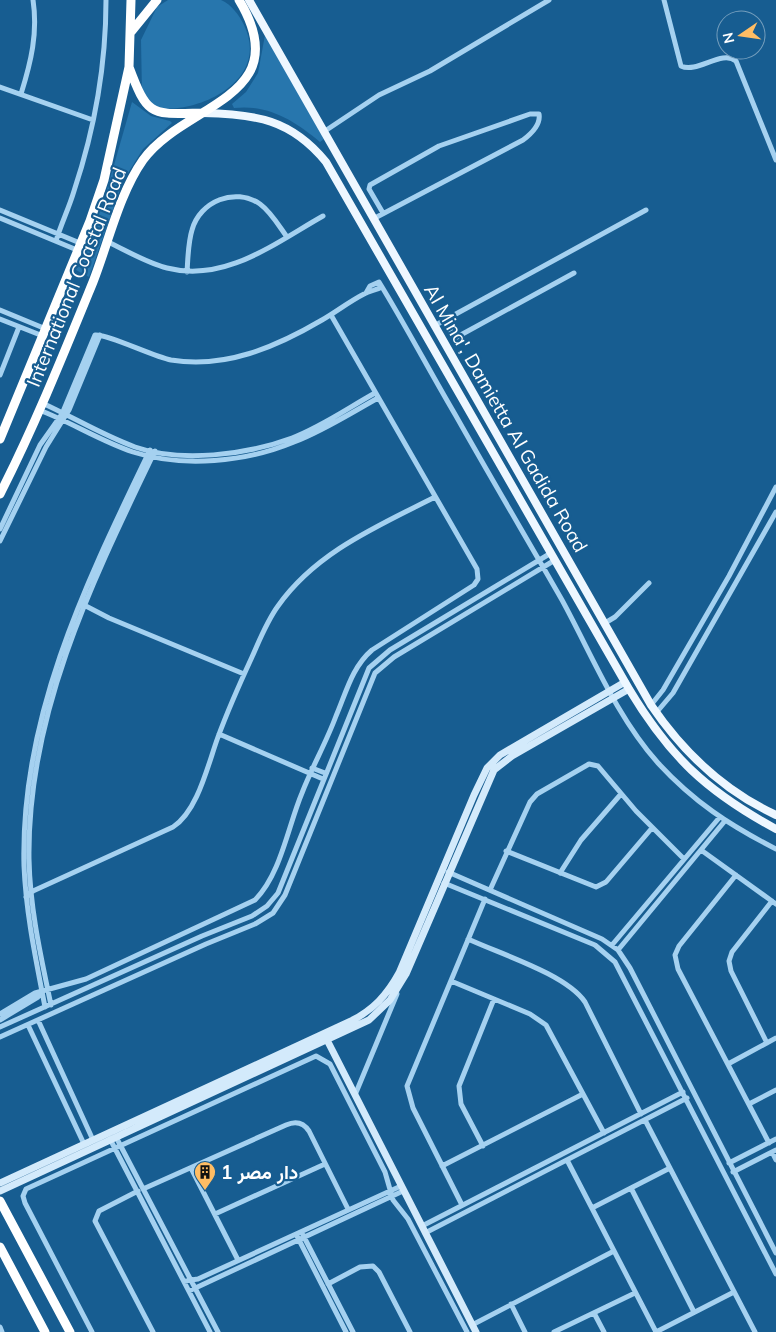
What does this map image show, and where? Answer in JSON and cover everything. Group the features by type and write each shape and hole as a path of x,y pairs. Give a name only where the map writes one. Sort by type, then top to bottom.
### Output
{"highway":[{"name":"International Coastal Road","path":"0,439 78,247 106,172 129,67 130,0"},
{"path":"131,32 157,0"},
{"name":"International Coastal Road","path":"0,494 40,407 129,187 147,156 168,136 234,93 252,67 255,46 254,32 239,0"},
{"path":"129,67 142,101 152,110 169,114 203,113"},
{"path":"0,1201 69,1332"},
{"path":"0,1247 45,1332"}],"main road":[{"name":"Al Mina', Damietta Al Gadida Road","path":"249,0 656,713 704,768 748,800 776,815"},
{"name":"Al Mina', Damietta Al Gadida Road","path":"203,113 238,114 265,118 300,135 318,152 349,201 627,686 658,734 695,775 739,808 776,829"},
{"path":"517,495 523,495 528,489"},
{"path":"523,505 526,499 533,498"}],"street":[{"path":"21,94 34,48 33,0"},
{"path":"56,241 74,192 93,120 102,62 106,0"},
{"path":"325,131 378,95 425,73 549,0"},
{"path":"664,0 681,66 689,68 727,58 736,61 776,160"},
{"path":"0,86 93,120"},
{"path":"373,219 523,140 535,128 540,119 539,114 530,114 439,146 370,185 369,189 383,213"},
{"path":"187,272 192,230 196,220 213,203 224,198 242,197 260,204 269,212 287,237"},
{"path":"0,210 58,234 78,247"},
{"path":"434,326 646,210"},
{"path":"108,242 159,266 187,272 201,272 229,266 287,237 323,216"},
{"path":"0,218 56,241 78,247"},
{"path":"444,320 453,335 458,336 574,273"},
{"path":"0,541 46,446 62,418 93,338 100,335 160,357 184,361 208,362 238,357 267,348 331,315 366,293 382,287 540,561 611,694 632,729 657,761 684,790 724,822 776,849"},
{"path":"0,310 44,332"},
{"path":"0,1014 35,993 86,979 255,900 265,889 284,847 311,770 328,737 354,671 362,659 372,650 474,585 478,579 478,572 331,315"},
{"path":"0,319 19,327 44,332"},
{"path":"0,375 19,327"},
{"path":"40,407 62,418 151,454 214,454 255,449 299,435 377,395"},
{"path":"0,528 40,445 62,418"},
{"path":"48,1006 30,931 26,896 25,827 40,718 80,600 151,454"},
{"path":"45,991 31,892 31,814 44,726 51,697 84,605 151,454"},
{"path":"651,705 663,690 729,576 776,487"},
{"path":"26,896 179,823 190,810 244,674 273,613 306,574 360,536 435,497"},
{"path":"656,713 673,692 776,512"},
{"path":"0,1027 252,916 267,906 278,892 364,676 375,661 448,614 540,561 553,557"},
{"path":"0,1037 218,938 255,924 273,913 285,896 375,673 387,662 543,567 553,557"},
{"path":"605,623 615,617 649,583"},
{"path":"80,600 84,605 244,674"},
{"path":"0,1191 325,1037 363,1015 384,996 392,985 458,840 483,775 493,761 627,686"},
{"path":"219,734 324,776"},
{"path":"490,890 525,809 533,798 592,764 598,766 652,828 684,859"},
{"path":"560,873 581,840 621,794"},
{"path":"612,944 719,818"},
{"path":"618,950 724,822"},
{"path":"506,851 592,887 603,885 652,828"},
{"path":"355,1095 444,882 458,840"},
{"path":"701,850 774,903 732,952 729,961 731,970 767,1043"},
{"path":"448,872 612,944 618,950 630,968 776,1253"},
{"path":"736,875 679,946 675,959 678,969 769,1143"},
{"path":"444,882 595,945 610,957 619,968 776,1274"},
{"path":"462,1206 411,1103 407,1086 485,899"},
{"path":"468,939 562,981 578,992 585,1002 641,1114"},
{"path":"451,981 535,1017 546,1025 604,1133"},
{"path":"0,1183 325,1037 369,1020 390,1000 399,988"},
{"path":"0,1020 45,991"},
{"path":"69,998 73,1005"},
{"path":"483,1146 461,1104 459,1086 461,1076 494,999"},
{"path":"18,1020 21,1028"},
{"path":"38,1020 93,1140"},
{"path":"28,1025 84,1144"},
{"path":"325,1037 476,1332"},
{"path":"728,1064 776,1038"},
{"path":"92,1332 23,1196 29,1187 311,1057 321,1057 330,1064 379,1160 391,1193 406,1214 467,1332"},
{"path":"748,1104 776,1090"},
{"path":"422,1226 683,1092"},
{"path":"442,1166 584,1094"},
{"path":"425,1234 687,1098"},
{"path":"645,1120 756,1332"},
{"path":"153,1332 95,1221 99,1211 140,1190 296,1122 306,1128 348,1210"},
{"path":"113,1138 218,1332"},
{"path":"729,1163 776,1139"},
{"path":"733,1172 774,1151 776,1160"},
{"path":"567,1160 656,1332 734,1292"},
{"path":"215,1214 325,1164"},
{"path":"191,1168 238,1260"},
{"path":"592,1208 670,1168"},
{"path":"184,1282 198,1278 300,1235 402,1188"},
{"path":"631,1188 694,1312"},
{"path":"140,1190 210,1332"},
{"path":"189,1291 348,1210 391,1193"},
{"path":"300,1235 328,1284 352,1332"},
{"path":"300,1235 346,1332"},
{"path":"472,1324 614,1251"},
{"path":"328,1284 360,1267 373,1266 379,1272 410,1332"},
{"path":"554,1332 635,1292"},
{"path":"511,1304 525,1332"},
{"path":"594,1313 604,1332"},
{"path":"0,1326 2,1332"}],"shaded area":[{"path":"168,0 221,0 232,7 237,14 244,25 250,45 248,63 239,78 226,90 209,100 171,109 153,108 142,94 141,40 157,7"},
{"path":"265,35 324,139 320,142 301,127 270,111 246,107 234,108 232,104 246,92 258,73"},
{"path":"132,102 151,116 172,123 143,149 123,181 89,277 76,270 102,207"}],"place":[{"name":"دار مصر 1","path":"205,1191"}]}
